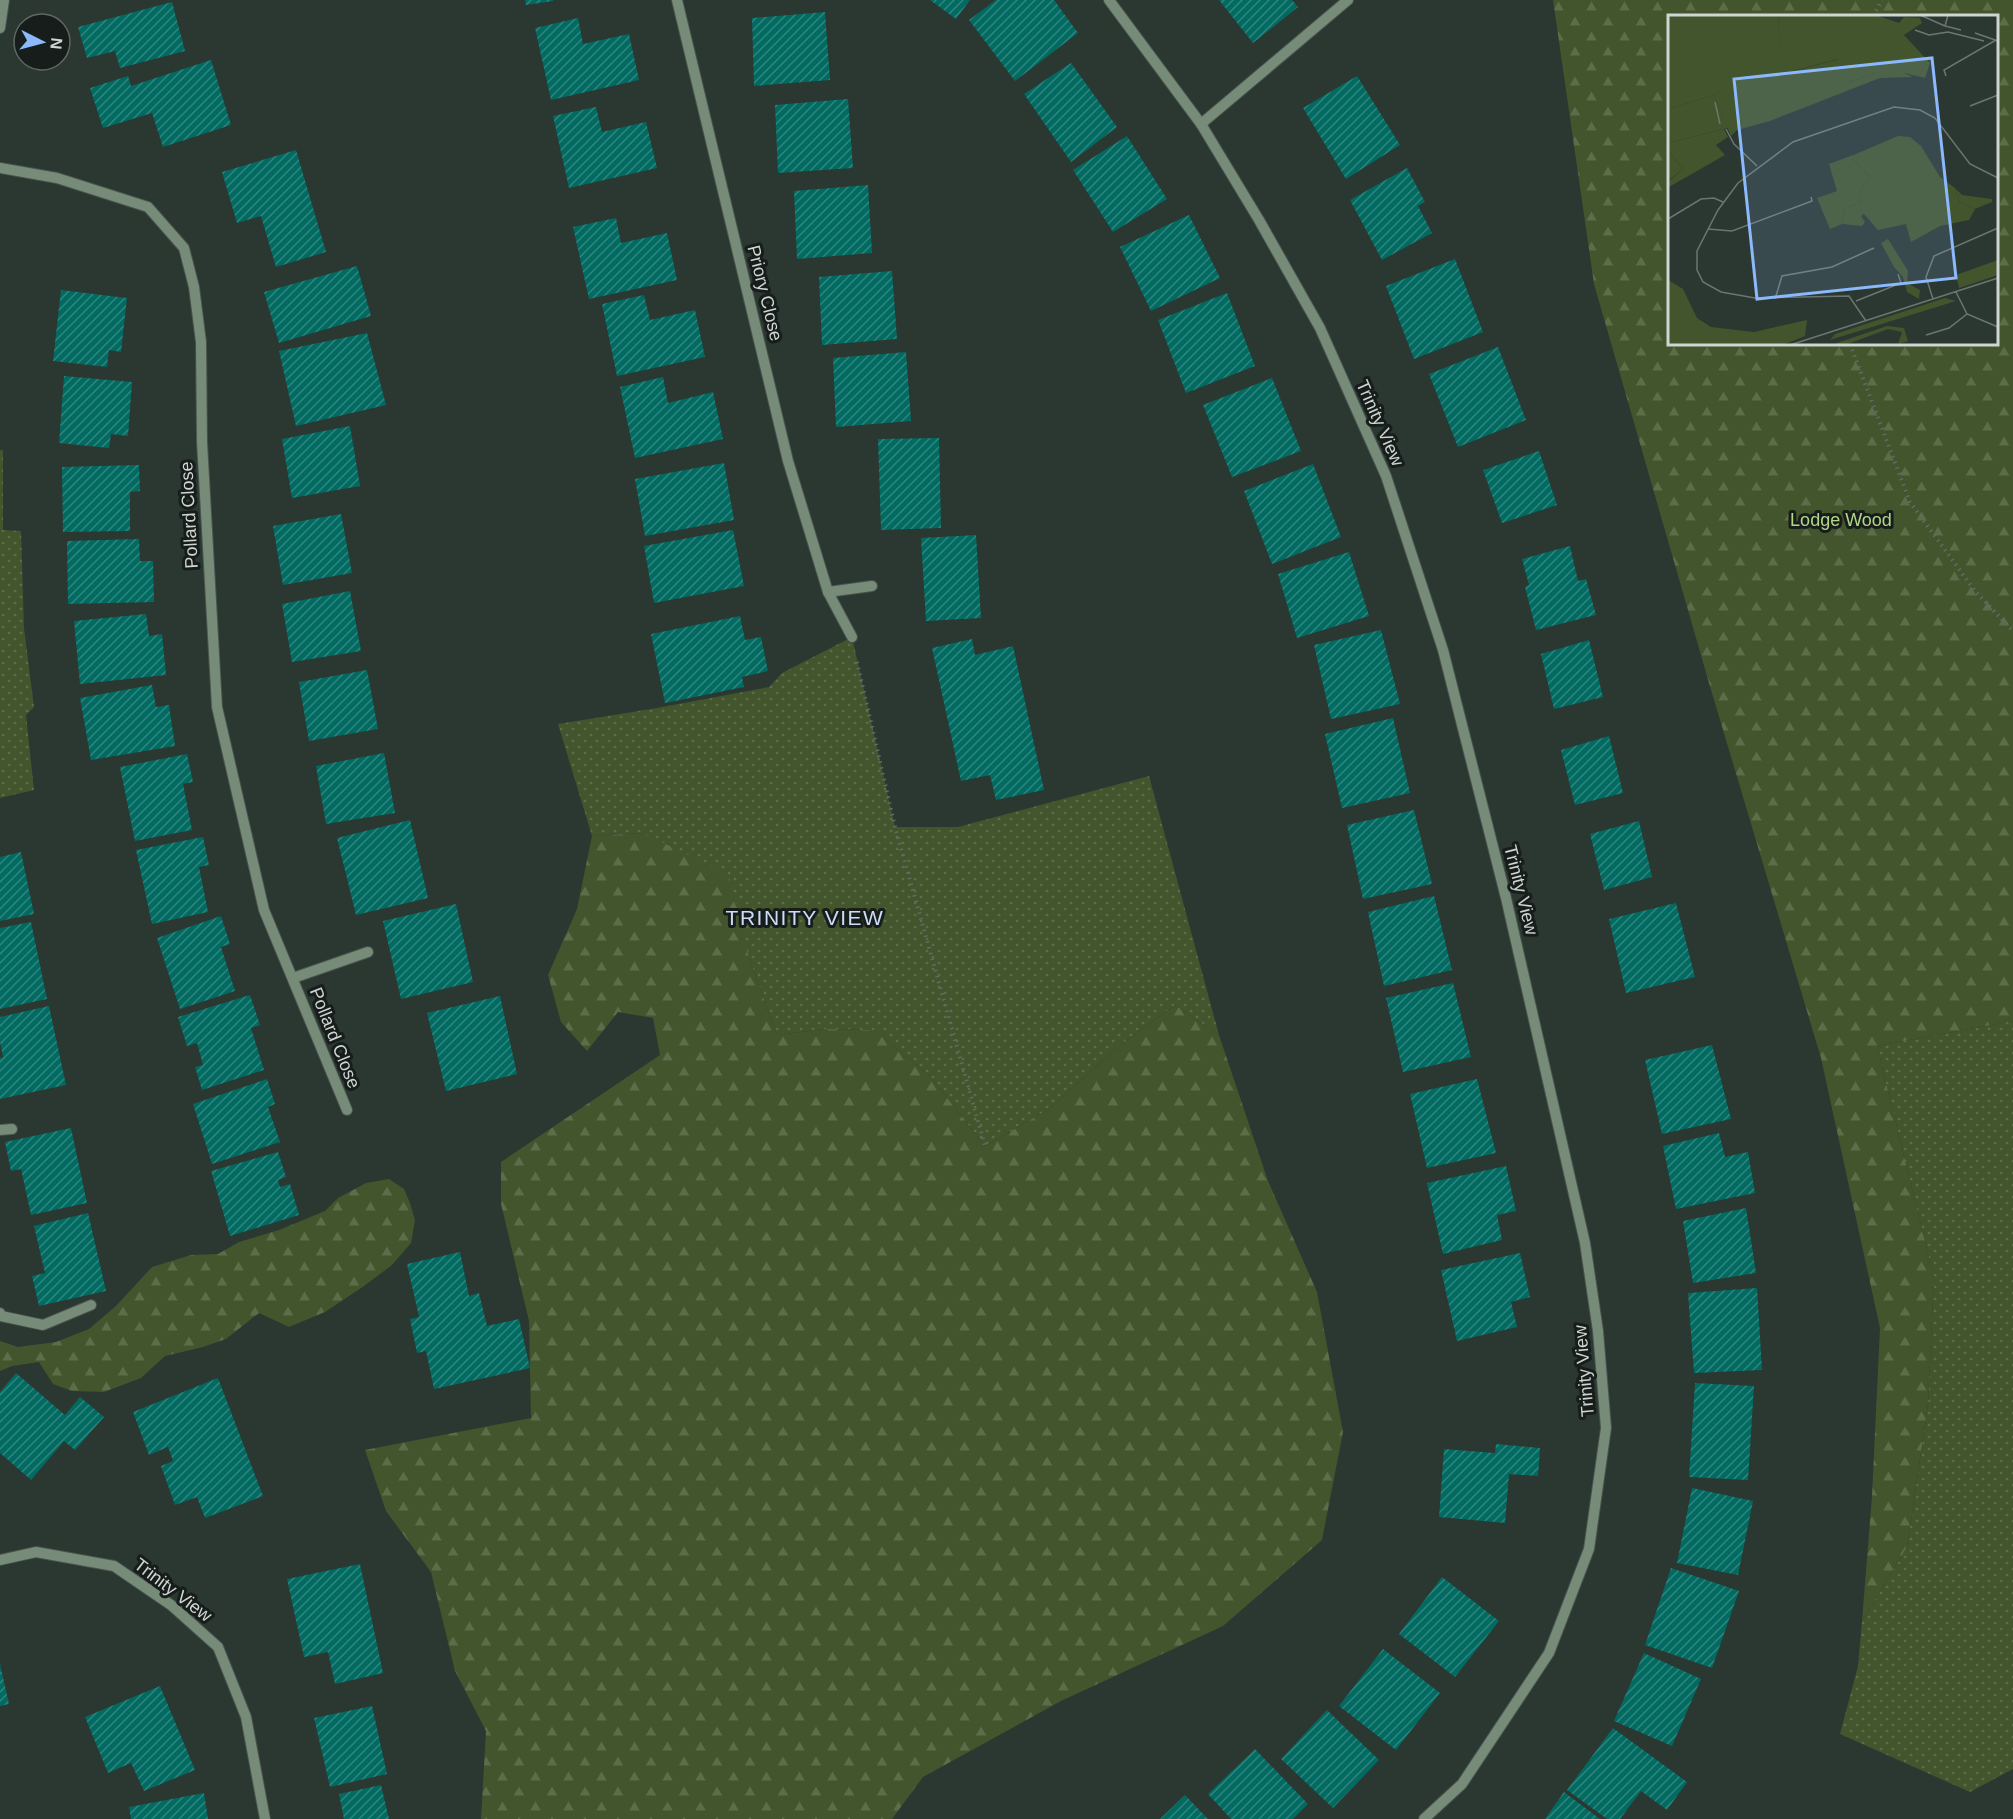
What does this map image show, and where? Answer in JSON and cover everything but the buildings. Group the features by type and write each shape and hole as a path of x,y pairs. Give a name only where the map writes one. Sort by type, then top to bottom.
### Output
{"street":[{"path":"0,28 4,0"},
{"name":"Priory Close","path":"677,0 788,462 828,592 852,638"},
{"name":"Trinity View","path":"1109,0 1201,124 1259,220 1320,328 1386,476 1443,650 1506,898 1585,1243 1598,1330 1606,1428 1589,1549 1549,1653 1462,1784 1424,1819"},
{"path":"1201,124 1348,0"},
{"name":"Pollard Close","path":"0,168 57,178 148,207 184,248 194,287 201,342 201,442 217,707 264,910 347,1110"},
{"path":"828,592 872,586"},
{"name":"Pollard Close","path":"292,978 368,952"},
{"path":"0,1130 12,1129"},
{"path":"0,1314 43,1325 91,1305"},
{"name":"Trinity View","path":"0,1560 36,1552 114,1566 171,1605 218,1647 246,1717 265,1819"}],"path":[{"path":"1874,15 1882,0"},
{"path":"1850,345 1910,502 1975,591 2013,631"},
{"path":"852,638 895,827 985,1146"}],"green space":[{"name":"Lodge Wood","path":"1553,0 2013,0 2013,1021 1877,1046 1934,1278 1928,1404 1907,1547 1862,1621 1872,1496 1880,1328 1821,1058 1709,683 1594,284"},
{"path":"0,450 3,450 3,530 21,531 24,628 34,707 26,715 34,790 0,798"},
{"path":"852,637 895,827 958,827 1149,776 1219,1035 1175,1005 1119,1046 1049,1109 985,1146 930,1076 874,1030 824,1029 777,1035 749,958 643,833 592,836 558,724 769,687 782,673"},
{"path":"643,833 729,875 749,958 777,1035 824,1029 874,1030 930,1076 985,1146 1049,1109 1119,1046 1175,1005 1219,1035 1268,1181 1317,1292 1343,1432 1322,1540 1223,1626 1061,1701 923,1777 892,1819 481,1819 486,1731 455,1671 431,1572 386,1511 365,1450 531,1418 529,1321 501,1204 501,1162 660,1055 653,1018 618,1012 587,1051 561,1022 548,975 577,909 592,836"},
{"path":"2013,1021 2013,1769 1970,1792 1840,1734 1858,1666 1862,1621 1907,1547 1928,1404 1934,1278 1877,1046"},
{"path":"389,1179 404,1189 410,1203 415,1220 411,1243 392,1265 325,1312 289,1327 259,1313 226,1339 165,1356 141,1378 104,1392 72,1391 53,1384 39,1362 12,1366 0,1371 0,1341 18,1347 56,1342 89,1329 116,1306 152,1267 191,1255 218,1254 239,1242 279,1230 325,1211 338,1198 366,1183"}],"district":[{"name":"TRINITY VIEW","path":"805,917"}]}
